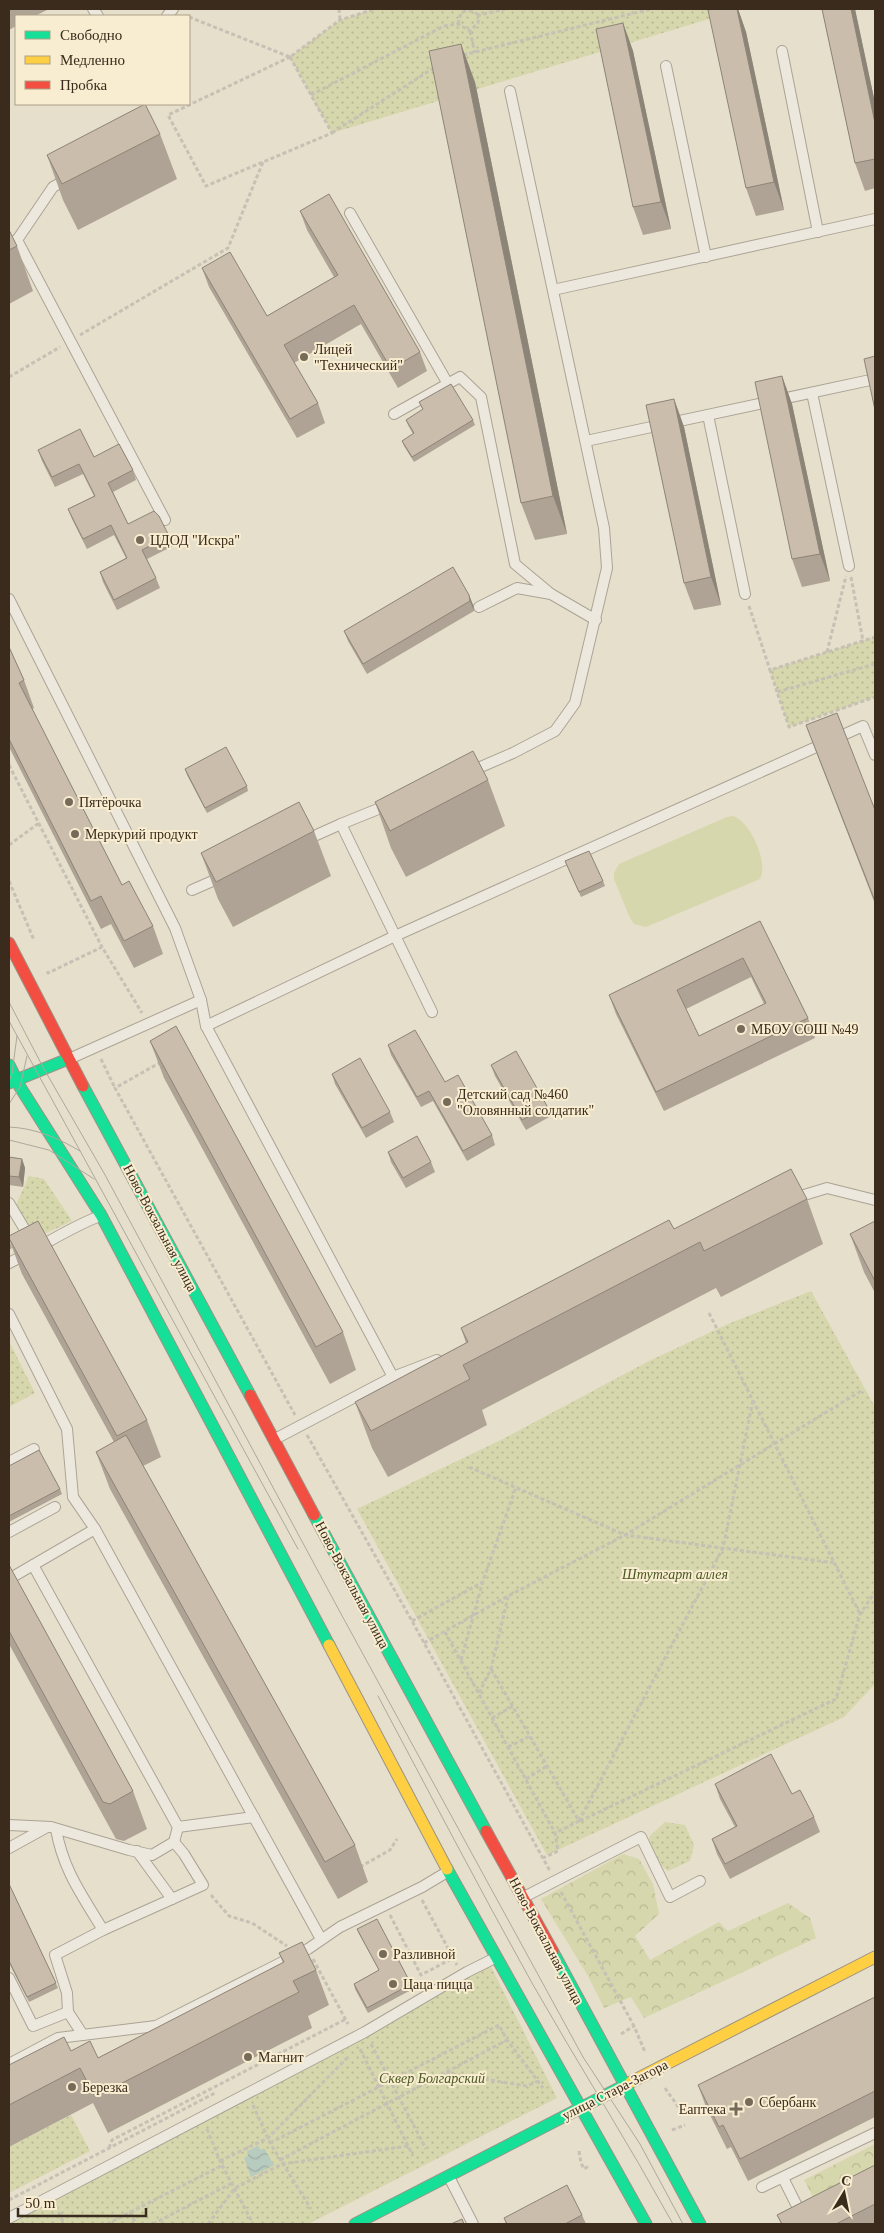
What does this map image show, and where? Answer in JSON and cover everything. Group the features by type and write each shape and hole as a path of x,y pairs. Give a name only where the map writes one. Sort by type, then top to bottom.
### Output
{"main road":[{"name":"Ново-Вокзальная улица","path":"9,943 68,1060 362,1605 700,2224"},
{"path":"12,1081 68,1060"},
{"path":"9,1065 12,1081 101,1215 448,1872 582,2107 646,2224"},
{"name":"улица Стара-Загора","path":"355,2224 875,1957"}],"lane":[{"path":"782,51 818,232"},
{"path":"666,66 706,257"},
{"path":"459,776 513,753 555,731 575,703 607,568 604,528 510,91"},
{"path":"79,173 53,187 13,242 70,341 165,520"},
{"path":"350,213 448,384"},
{"path":"553,290 875,219"},
{"path":"394,414 460,377 480,397 515,564 551,594 596,620"},
{"path":"586,441 875,380"},
{"path":"812,393 849,566"},
{"path":"708,415 746,594"},
{"path":"479,607 517,588 551,594"},
{"path":"9,600 175,928 201,1000 206,1026 393,1376"},
{"path":"206,1026 395,936 863,726 875,755"},
{"path":"298,844 396,802"},
{"path":"341,824 432,1012"},
{"path":"192,890 236,870"},
{"path":"68,1060 201,1000"},
{"path":"780,1203 827,1188 875,1200"},
{"path":"9,1203 37,1249"},
{"path":"9,1263 37,1249 73,1226 101,1215"},
{"path":"9,1314 67,1429 73,1497 95,1530 321,1938"},
{"path":"274,1439 393,1376 444,1358"},
{"path":"9,1462 34,1449"},
{"path":"9,1532 55,1507"},
{"path":"9,1579 95,1530"},
{"path":"9,1825 52,1828 129,1850 152,1854 174,1842 178,1827 33,1565"},
{"path":"178,1827 254,1816"},
{"path":"9,1848 52,1828"},
{"path":"52,1828 73,1880 103,1930"},
{"path":"523,1898 641,1837 670,1897 700,1881"},
{"path":"83,2035 68,2012 67,1993 55,1955 103,1930 203,1885 184,1854 174,1842"},
{"path":"137,1851 172,1899"},
{"path":"9,2064 58,2038 156,2026 308,1949 321,1938 340,1927 417,1890 448,1872"},
{"path":"9,2218 361,2034 467,1972 497,1957"},
{"path":"9,1978 33,2026 68,2012"},
{"path":"762,2187 875,2133"},
{"path":"448,2176 473,2224"},
{"path":"783,2178 804,2220"}],"path":[{"path":"339,9 340,20"},
{"path":"190,105 290,57 340,20 375,9"},
{"path":"458,24 461,13 466,9 479,15 505,9"},
{"path":"457,57 651,9"},
{"path":"470,30 478,23 479,15"},
{"path":"190,17 290,57 332,132"},
{"path":"311,94 444,26 458,24 470,30"},
{"path":"470,30 475,52"},
{"path":"189,105 168,115 206,186 332,132 439,64"},
{"path":"9,377 228,248 263,162"},
{"path":"849,566 864,641"},
{"path":"827,652 849,566"},
{"path":"746,594 789,727 875,697"},
{"path":"770,670 875,638"},
{"path":"777,692 875,664"},
{"path":"9,765 102,947 148,1024"},
{"path":"9,845 39,823"},
{"path":"9,881 36,945"},
{"path":"44,963 48,972 102,947"},
{"path":"166,1059 115,1088 301,1426 556,1881 634,2026 653,2070 682,2112"},
{"path":"709,1313 860,1614"},
{"path":"424,1643 508,1596 625,1535 861,1391"},
{"path":"579,1821 723,1548 753,1400"},
{"path":"469,1467 625,1535 835,1563"},
{"path":"460,1661 484,1581 516,1487"},
{"path":"412,1621 484,1581"},
{"path":"555,1833 836,1699 860,1614 875,1592"},
{"path":"479,1694 491,1669 508,1596"},
{"path":"445,1632 555,1833 558,1851 543,1858"},
{"path":"491,1669 579,1821"},
{"path":"492,1718 513,1706"},
{"path":"508,1747 530,1736"},
{"path":"526,1779 547,1766"},
{"path":"360,1867 390,1850 397,1839"},
{"path":"203,1885 229,1916 252,1923 267,1931 296,1955"},
{"path":"417,1890 458,1968"},
{"path":"385,1905 421,1975 454,1958"},
{"path":"308,1949 346,2019 348,2024 340,2029"},
{"path":"109,2148 112,2140 346,2019"},
{"path":"270,2143 499,2025 507,2040 537,2081"},
{"path":"602,2046 634,2026"},
{"path":"361,2034 359,2047 413,2156"},
{"path":"361,2034 390,2080 426,2149"},
{"path":"280,2160 507,2040"},
{"path":"220,2161 268,2138 359,2047"},
{"path":"445,2073 527,2086 560,2068"},
{"path":"9,2200 220,2091"},
{"path":"248,2094 270,2143 311,2209"},
{"path":"202,2117 220,2161 252,2224"},
{"path":"208,2224 235,2188 282,2164 408,2146"},
{"path":"107,2224 223,2165"},
{"path":"153,2224 232,2183"},
{"path":"52,2196 64,2224"},
{"path":"130,2212 136,2224"}],"green space":[{"path":"375,9 742,9 332,133 290,57 340,20"},
{"path":"875,637 875,697 789,727 770,670"},
{"path":"733,816 746,826 756,843 762,863 760,879 646,927 634,924 614,879 614,873 619,864"},
{"path":"29,1176 44,1179 72,1221 36,1238 16,1205"},
{"name":"Штутгарт аллея","path":"811,1291 875,1407 874,1685 844,1717 547,1855 357,1509 503,1439 647,1362 728,1324"},
{"path":"9,1341 35,1393 9,1407"},
{"path":"665,1822 685,1825 694,1845 690,1861 668,1871 654,1859 649,1837"},
{"path":"623,1854 639,1859 653,1884 659,1914 635,1936 650,1960 719,1922 728,1931 788,1903 810,1918 816,1938 644,2018 631,1997 604,2008 588,1976 541,1899"},
{"name":"Сквер Болгарский","path":"490,1965 557,2098 308,2224 9,2224 9,2214"},
{"path":"71,2115 90,2151 9,2193 9,2147"},
{"path":"875,2144 875,2175 817,2205 804,2180"}],"water":[{"path":"258,2146 261,2150 264,2148 274,2165 251,2177 244,2158 248,2156 247,2151"}],"building":[{"path":"737,9 774,182 746,188 708,10"},
{"path":"822,9 851,9 875,123 875,159 855,163"},
{"path":"623,23 661,202 633,207 596,29"},
{"path":"461,44 553,496 521,503 429,51"},
{"path":"143,105 146,105 160,134 62,184 47,155"},
{"path":"329,194 420,352 391,369 354,305 284,345 318,403 290,419 202,268 230,252 267,316 338,275 300,211"},
{"path":"9,230 17,246 9,250"},
{"path":"875,356 875,410 864,359"},
{"path":"782,376 820,554 792,559 755,382"},
{"path":"451,384 473,420 412,457 402,441 414,433 406,420 423,409 419,402"},
{"path":"674,399 711,577 684,583 646,405"},
{"path":"80,429 94,457 119,444 133,470 108,483 128,524 154,511 159,516 169,536 142,550 156,578 114,600 100,572 127,558 111,525 83,539 68,509 95,496 79,464 52,477 38,450"},
{"path":"453,567 469,595 470,601 363,664 344,631"},
{"path":"9,647 24,680 19,683 122,885 129,881 153,926 124,941 101,896 91,901 9,739"},
{"path":"837,713 875,810 875,901 806,725"},
{"path":"226,747 247,786 205,808 185,769"},
{"path":"473,751 488,780 390,831 375,802"},
{"path":"299,802 314,831 216,882 201,853"},
{"path":"589,851 603,881 579,892 565,861"},
{"path":"760,921 808,1018 656,1092 609,995","holes":["743,958 766,1003 699,1036 677,990"]},
{"path":"176,1026 343,1332 316,1347 150,1041"},
{"path":"415,1030 445,1082 458,1075 492,1135 463,1151 429,1091 417,1097 388,1045"},
{"path":"516,1051 547,1106 522,1120 491,1065"},
{"path":"360,1058 390,1112 362,1128 332,1074"},
{"path":"417,1136 431,1162 403,1178 388,1152"},
{"path":"9,1157 22,1159 19,1177 9,1176"},
{"path":"791,1169 807,1199 704,1251 700,1242 463,1365 470,1379 371,1431 355,1402 468,1342 461,1328 669,1220 674,1229"},
{"path":"38,1221 147,1420 117,1436 9,1238 9,1236"},
{"path":"875,1221 875,1281 850,1234"},
{"path":"126,1435 355,1845 325,1862 96,1452"},
{"path":"39,1450 60,1489 9,1516 9,1466"},
{"path":"9,1565 133,1791 110,1804 103,1802 9,1631"},
{"path":"771,1754 792,1794 800,1790 814,1817 725,1864 712,1839 737,1826 715,1784"},
{"path":"9,1884 56,1983 27,1997 9,1961"},
{"name":"Разливной","path":"377,1919 411,1984 367,2008 354,1984 379,1970 357,1929"},
{"path":"302,1942 316,1970 293,1981 299,1992 95,2097 80,2068 9,2105 9,2065 64,2037 71,2051 90,2041 98,2058 284,1962 279,1953"},
{"path":"875,1997 875,2091 740,2159 723,2125 719,2127 698,2085"},
{"path":"875,2165 875,2204 836,2224 782,2224 777,2215"},
{"path":"567,2185 582,2215 565,2224 507,2224 504,2218"},
{"path":"462,2219 464,2224 451,2224"}],"tram line":[{"path":"9,1002 44,1069 104,1173 340,1612 583,2057 640,2144 683,2224"},
{"path":"9,1021 298,1549"},
{"path":"9,1082 17,1036"},
{"path":"9,1104 20,1087 27,1056"},
{"path":"9,1127 28,1129 46,1134 80,1151"},
{"path":"9,1140 49,1150 94,1179"},
{"path":"378,1696 532,1983 673,2224"}],"traffic: fast":[{"path":"9,1083 68,1059"},
{"path":"9,1065 20,1087 101,1215 329,1645"},
{"path":"83,1086 250,1395"},
{"path":"314,1515 486,1831"},
{"path":"447,1869 646,2224"},
{"path":"553,1952 700,2224"},
{"path":"355,2224 631,2082"}],"traffic: slow":[{"path":"329,1645 447,1869"},
{"path":"631,2082 875,1957"}],"traffic: jam":[{"path":"9,943 83,1086"},
{"path":"250,1395 314,1515"},
{"path":"486,1831 553,1952"}],"place":[{"name":"Лицей \"Технический\"","path":"304,357"},
{"name":"ЦДОД \"Искра\"","path":"140,540"},
{"name":"Пятёрочка","path":"69,802"},
{"name":"Меркурий продукт","path":"75,834"},
{"name":"МБОУ СОШ №49","path":"741,1029"},
{"name":"Детский сад №460 \"Оловянный солдатик\"","path":"447,1102"},
{"name":"Разливной","path":"383,1954"},
{"name":"Цаца пицца","path":"393,1984"},
{"name":"Магнит","path":"248,2057"},
{"name":"Березка","path":"72,2087"},
{"name":"Сбербанк","path":"749,2102"},
{"name":"Еаптека","path":"736,2109"}]}
